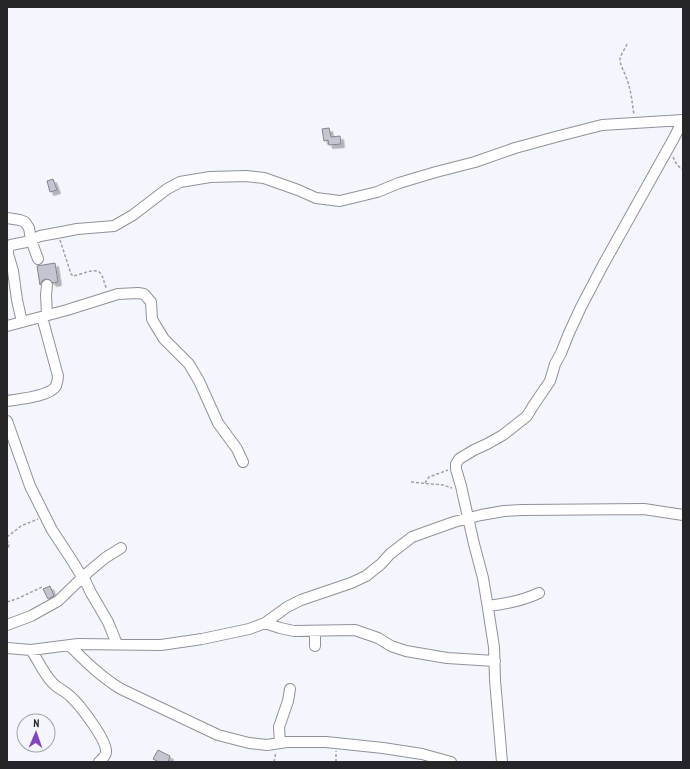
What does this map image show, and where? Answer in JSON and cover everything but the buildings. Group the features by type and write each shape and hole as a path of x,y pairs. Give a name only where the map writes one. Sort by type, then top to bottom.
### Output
{"street":[{"path":"22,322 8,247 40,236 77,229 114,226 133,215 167,189 180,182 210,177 246,176 264,178 316,198 340,201 377,192 399,183 475,162 515,148 602,125 683,120"},
{"path":"502,762 495,680 494,647 488,606 469,518 456,469 456,463 474,450 508,432 527,416 534,406 550,380 555,364 581,307 683,120"},
{"path":"7,218 25,222 29,228 31,240 38,258"},
{"path":"7,401 40,395 50,391 55,387 58,381 44,316 47,285"},
{"path":"7,326 67,310 117,294 144,294 151,302 152,319 156,326 164,339 192,370 218,423 237,449 243,462"},
{"path":"7,421 30,486 56,537 73,562 108,622 117,644"},
{"path":"7,648 31,650 78,644 161,645 186,642 249,630 265,623 287,607 301,600 351,583 366,576 399,546 412,537 454,522 481,515 522,510 644,509 683,514"},
{"path":"7,625 31,616 58,601 82,577 105,558 121,548"},
{"path":"488,606 512,603 539,593"},
{"path":"265,623 294,631 355,630 378,638 391,646 406,651 447,658 495,661"},
{"path":"315,631 315,646"},
{"path":"69,645 111,683 218,735 249,743 267,745 307,742 336,743 383,748 422,754 451,762"},
{"path":"31,650 52,682 71,696 83,710 98,732 104,742 106,750 106,754 101,762"},
{"path":"280,743 279,727 288,701 290,689"}],"path":[{"path":"627,44 620,61 630,91 635,123"},
{"path":"671,144 677,165 683,170"},
{"path":"52,234 62,245 71,274 73,276 89,271 98,271 107,289 117,294"},
{"path":"425,483 429,477 446,471 456,463"},
{"path":"411,482 447,486 463,493"},
{"path":"7,550 7,539 21,526 45,516"},
{"path":"7,602 42,587"},
{"path":"336,743 336,762"}]}
